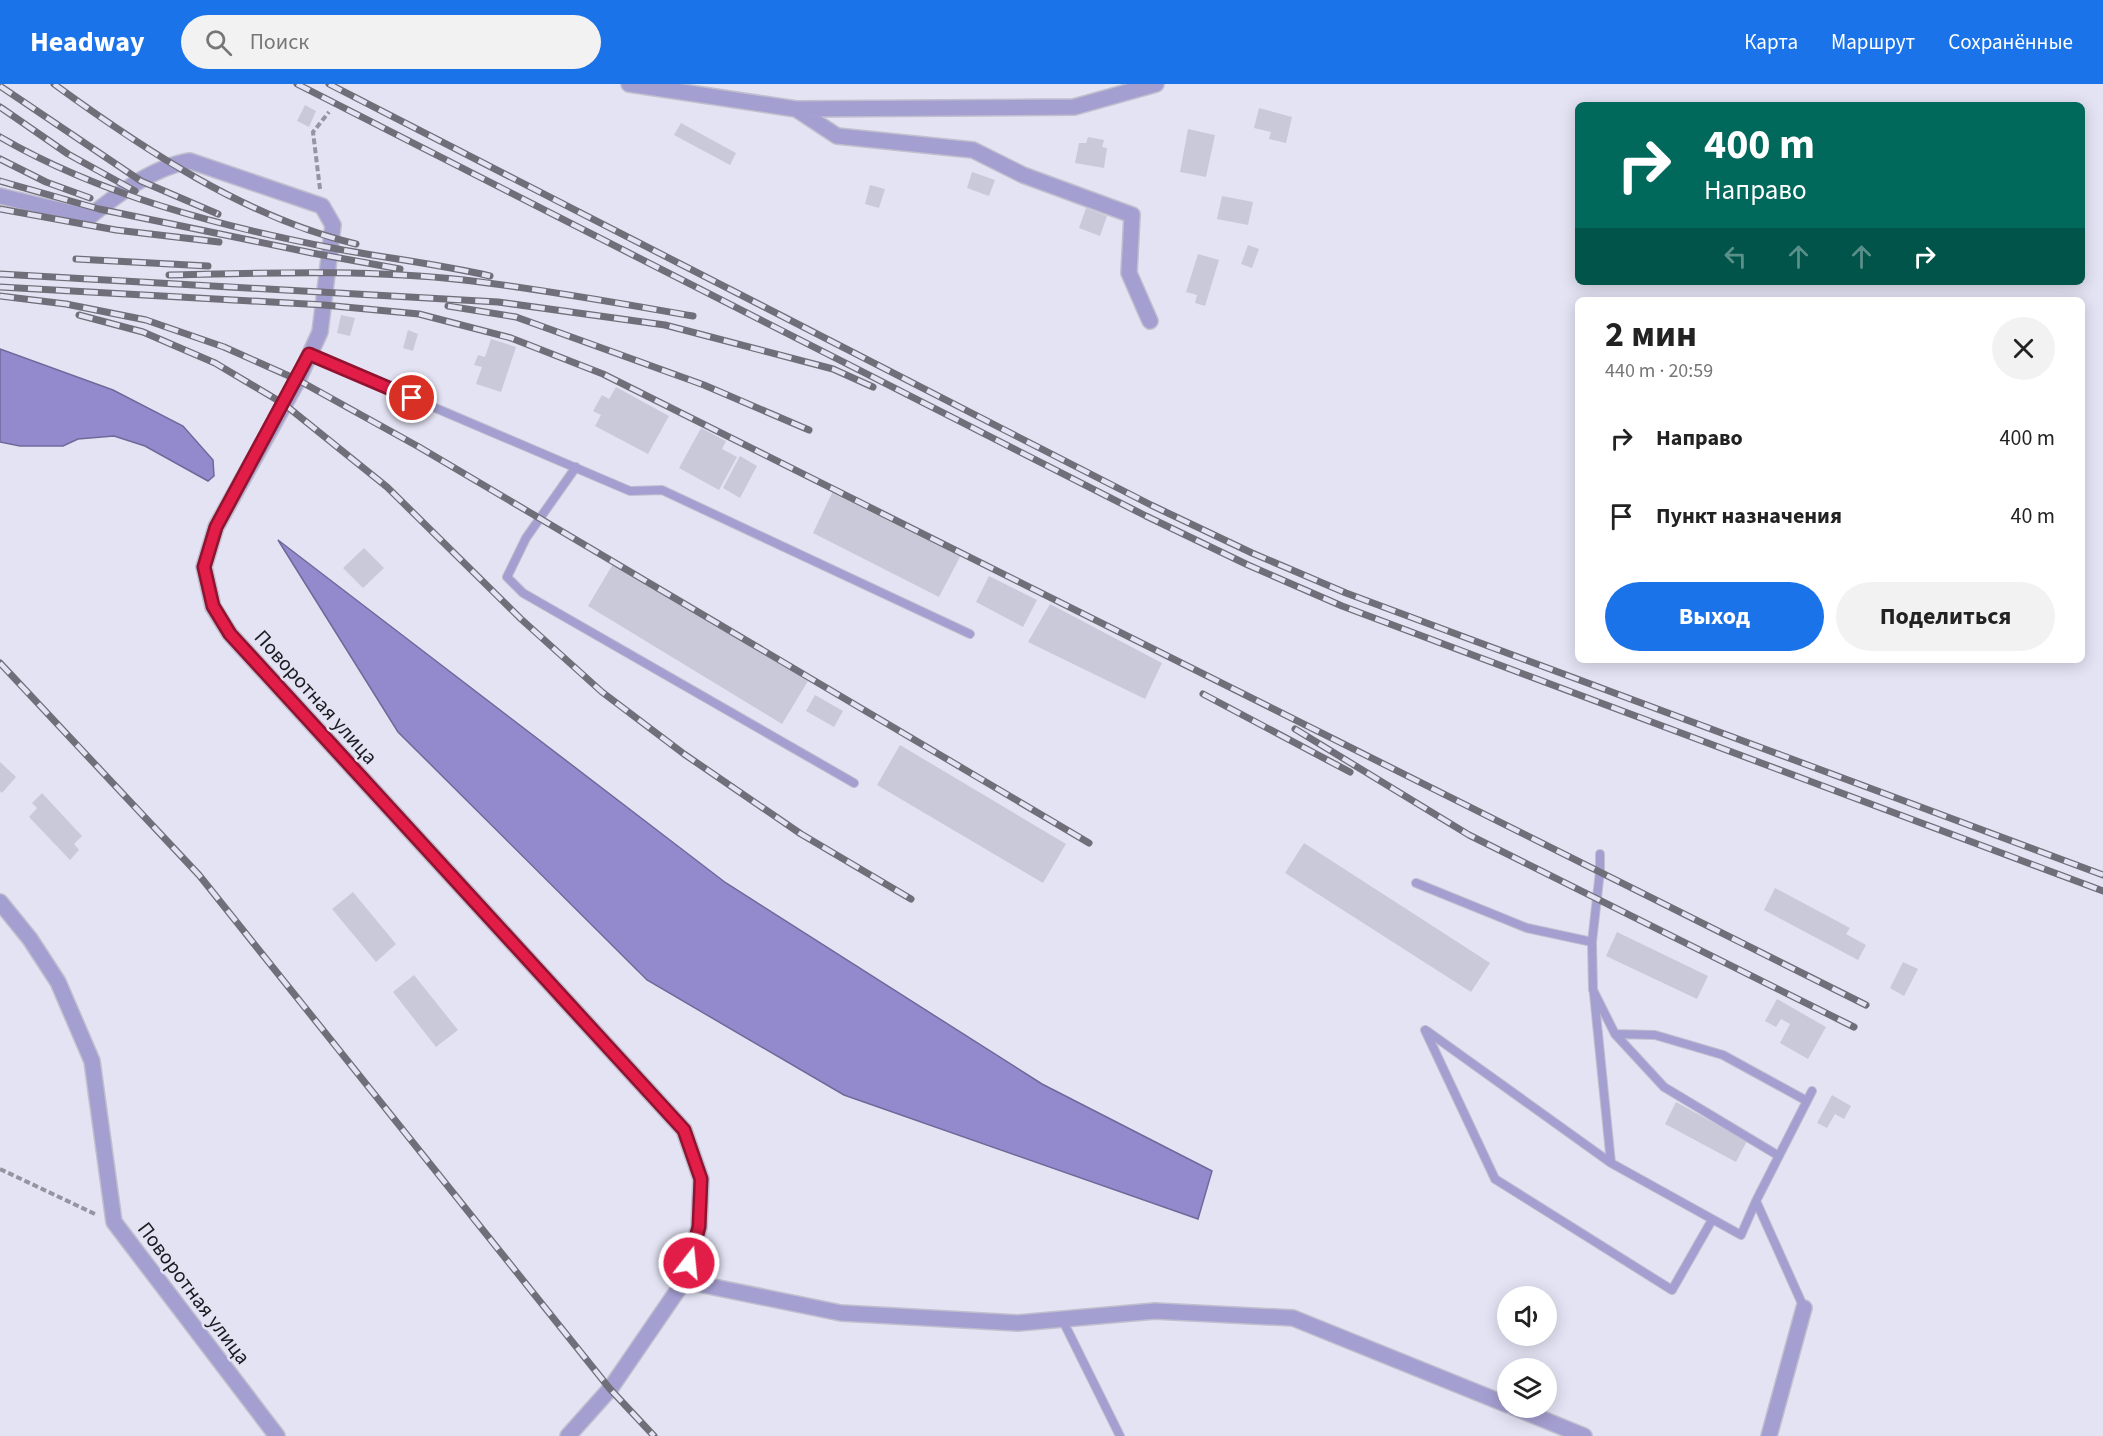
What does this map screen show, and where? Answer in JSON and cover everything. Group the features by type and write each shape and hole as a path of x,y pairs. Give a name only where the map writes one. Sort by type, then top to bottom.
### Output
{"street":[{"path":"629,84 796,109 1074,107 1156,84"},
{"path":"796,109 837,136 973,150 1023,175 1132,214 1129,273 1150,321"},
{"path":"0,196 89,217 119,193 174,164 190,161 322,206"},
{"name":"Поворотная улица","path":"322,206 333,225 320,332 216,527 204,567 213,606 230,634 684,1130 701,1179 699,1227 684,1281 610,1389 568,1436"},
{"name":"Поворотная улица","path":"0,902 30,939 58,982 92,1061 114,1222 277,1436"},
{"path":"684,1281 840,1313 1018,1323 1155,1311 1293,1318 1497,1401"},
{"path":"1768,1436 1804,1308"},
{"path":"1540,1418 1584,1436"}],"lane":[{"path":"309,354 630,491 662,490 970,634"},
{"path":"576,467 526,538 507,577 523,593 854,783"},
{"path":"1600,854 1592,942 1593,990 1611,1163"},
{"path":"1416,883 1527,928 1592,942"},
{"path":"1593,990 1615,1034 1664,1087 1779,1156"},
{"path":"1712,1220 1672,1290 1495,1179 1425,1030 1611,1163 1741,1235 1812,1091"},
{"path":"1615,1034 1655,1035 1723,1055 1807,1101"},
{"path":"1756,1201 1804,1308"},
{"path":"1062,1319 1119,1436"}],"path":[{"path":"322,206 312,132 329,112"},
{"path":"0,1169 114,1222"}],"shaded area":[{"path":"0,349 113,390 183,426 213,460 214,476 208,481 145,446 114,436 78,439 63,446 20,446 0,442"},
{"path":"278,540 726,883 1042,1084 1212,1171 1198,1219 844,1095 647,980 398,732"}],"building":[{"path":"305,105 316,111 309,127 297,121"},
{"path":"1259,108 1292,117 1286,143 1269,139 1271,132 1254,128"},
{"path":"681,123 736,153 730,165 674,135"},
{"path":"1188,129 1215,135 1206,177 1180,172"},
{"path":"1088,137 1104,140 1102,147 1107,148 1104,168 1075,163 1079,143 1086,143"},
{"path":"972,172 995,180 989,196 967,188"},
{"path":"870,185 885,189 879,208 865,204"},
{"path":"1222,196 1253,202 1248,225 1217,219"},
{"path":"1086,208 1107,216 1100,236 1079,228"},
{"path":"1248,245 1259,249 1252,268 1241,264"},
{"path":"1198,254 1219,260 1205,306 1195,303 1197,295 1186,292"},
{"path":"341,315 355,318 350,336 337,333"},
{"path":"408,330 418,334 413,351 403,348"},
{"path":"491,339 516,347 501,392 476,384 482,367 474,365 478,355 485,357"},
{"path":"616,387 669,416 648,454 595,426 601,415 593,411 602,395 609,399"},
{"path":"701,428 726,441 722,449 737,457 719,490 679,468"},
{"path":"740,456 757,466 740,498 723,488"},
{"path":"833,491 961,555 939,597 813,533"},
{"path":"364,548 384,568 363,588 343,568"},
{"path":"613,564 808,681 782,724 588,606"},
{"path":"989,576 1037,600 1023,627 976,602"},
{"path":"1050,604 1162,663 1145,699 1028,642"},
{"path":"815,695 843,711 834,727 806,711"},
{"path":"900,745 1066,844 1043,883 877,785"},
{"path":"0,762 16,777 2,793 0,791"},
{"path":"42,793 82,836 74,844 79,850 70,860 29,817 37,808 32,803"},
{"path":"1304,843 1490,963 1471,992 1285,873"},
{"path":"1775,888 1850,928 1846,934 1866,945 1858,960 1764,910"},
{"path":"353,892 396,944 376,962 332,909"},
{"path":"1617,932 1708,976 1697,999 1606,956"},
{"path":"1903,962 1918,969 1904,996 1890,988"},
{"path":"414,975 458,1030 436,1047 393,992"},
{"path":"1777,999 1826,1027 1808,1059 1780,1043 1790,1024 1781,1019 1776,1027 1765,1021"},
{"path":"1832,1095 1851,1106 1844,1119 1835,1114 1827,1128 1817,1123"},
{"path":"1676,1102 1747,1141 1736,1162 1665,1124"}],"railway":[{"path":"54,84 123,133 198,179 275,217 356,244"},
{"path":"297,84 1146,516 1248,565 1342,606 2103,891"},
{"path":"329,84 1151,505 1252,553 1346,593 2103,875"},
{"path":"0,86 141,181 218,214"},
{"path":"0,107 68,154 135,191"},
{"path":"0,137 78,176 119,192 204,219 332,248 490,276"},
{"path":"0,159 46,182 90,198"},
{"path":"0,181 99,209 400,269"},
{"path":"0,209 116,230 219,242"},
{"path":"76,259 208,266"},
{"path":"0,274 498,302 665,325 833,369 873,387"},
{"path":"169,275 390,274 464,280 522,288 693,316"},
{"path":"0,287 324,305 419,314 511,338 603,374 1866,1005"},
{"path":"0,296 66,304 146,320 224,347 298,380 419,447 1089,843"},
{"path":"448,306 516,317 704,385 809,430"},
{"path":"79,315 143,332 215,363 284,404 387,487 521,619 602,692 684,754 801,834 911,899"},
{"path":"0,663 199,875 610,1389 654,1436"},
{"path":"1203,694 1350,772"},
{"path":"1295,729 1469,835 1854,1027"}],"route":[{"path":"412,398 309,354 298,380 216,527 204,567 213,606 230,634 684,1130 701,1179 699,1227 689,1263"}]}
